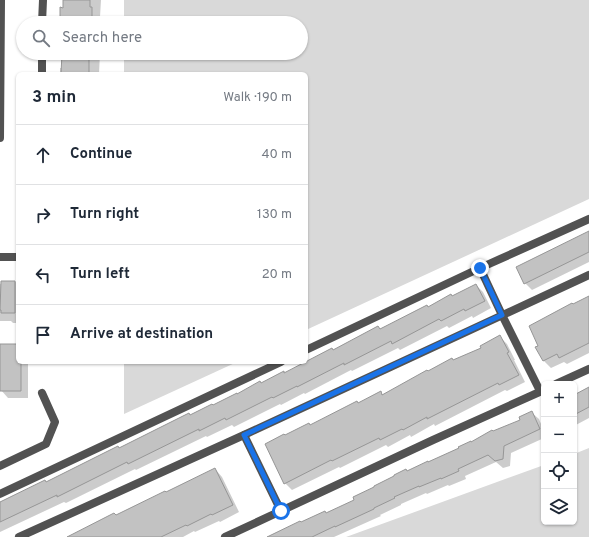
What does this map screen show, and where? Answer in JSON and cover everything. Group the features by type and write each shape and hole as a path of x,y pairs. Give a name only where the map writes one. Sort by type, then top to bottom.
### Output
{"lane":[{"path":"0,138 1,0"},
{"path":"42,16 43,0"},
{"path":"42,60 42,72"},
{"path":"308,349 480,268 589,219"},
{"path":"0,257 16,257"},
{"path":"480,268 502,315 541,388"},
{"path":"19,537 244,435 589,275"},
{"path":"0,494 277,364"},
{"path":"563,381 589,369"},
{"path":"225,537 541,390"},
{"path":"0,466 46,444 55,422 42,393"},
{"path":"244,435 281,511"}],"shaded area":[{"path":"124,0 589,0 589,199 308,329 308,72 124,72 124,60 308,60 308,16 124,16"},
{"path":"124,364 233,364 124,414"},
{"path":"589,448 589,537 346,537 541,466 541,525 577,525 577,453"}],"building":[{"path":"63,0 90,0 92,16 60,16 60,7 63,8"},
{"path":"62,60 89,60 89,72 61,72"},
{"path":"589,231 589,252 524,284 516,267"},
{"path":"1,281 15,281 15,313 1,313"},
{"path":"476,284 485,301 465,311 464,309 441,321 439,319 392,344 391,341 344,365 344,363 226,420 225,418 199,431 199,429 128,464 127,462 57,497 57,495 0,522 0,502 45,480 46,482 118,446 119,448 189,413 190,415 237,394 260,381 261,383 301,364 308,364 308,360 332,348 333,350 378,326 380,329 427,305 428,307 451,294 452,296"},
{"path":"589,296 589,343 559,358 557,354 543,361 535,347 538,346 529,326 572,303 573,304"},
{"path":"500,335 509,352 507,353 519,375 499,385 498,383 403,430 402,429 380,440 379,438 332,461 331,460 284,484 265,444 309,423 310,425 357,401 358,403 381,391 382,395 452,358 453,360 481,348 480,346"},
{"path":"0,344 16,344 16,364 21,364 21,391 0,391"},
{"path":"589,387 589,407 577,413 577,393"},
{"path":"532,411 540,429 504,446 503,459 495,461 488,455 458,469 459,471 394,497 395,498 374,509 312,537 267,537 300,521 301,522 325,511 326,513 354,500 353,497 406,469 407,471 428,462 471,442 492,430 493,431 520,420 519,417"},
{"path":"215,468 233,505 212,515 211,514 161,537 67,537 114,513 116,515"}],"route":[{"path":"281,511 244,435 502,315 480,268"}]}
